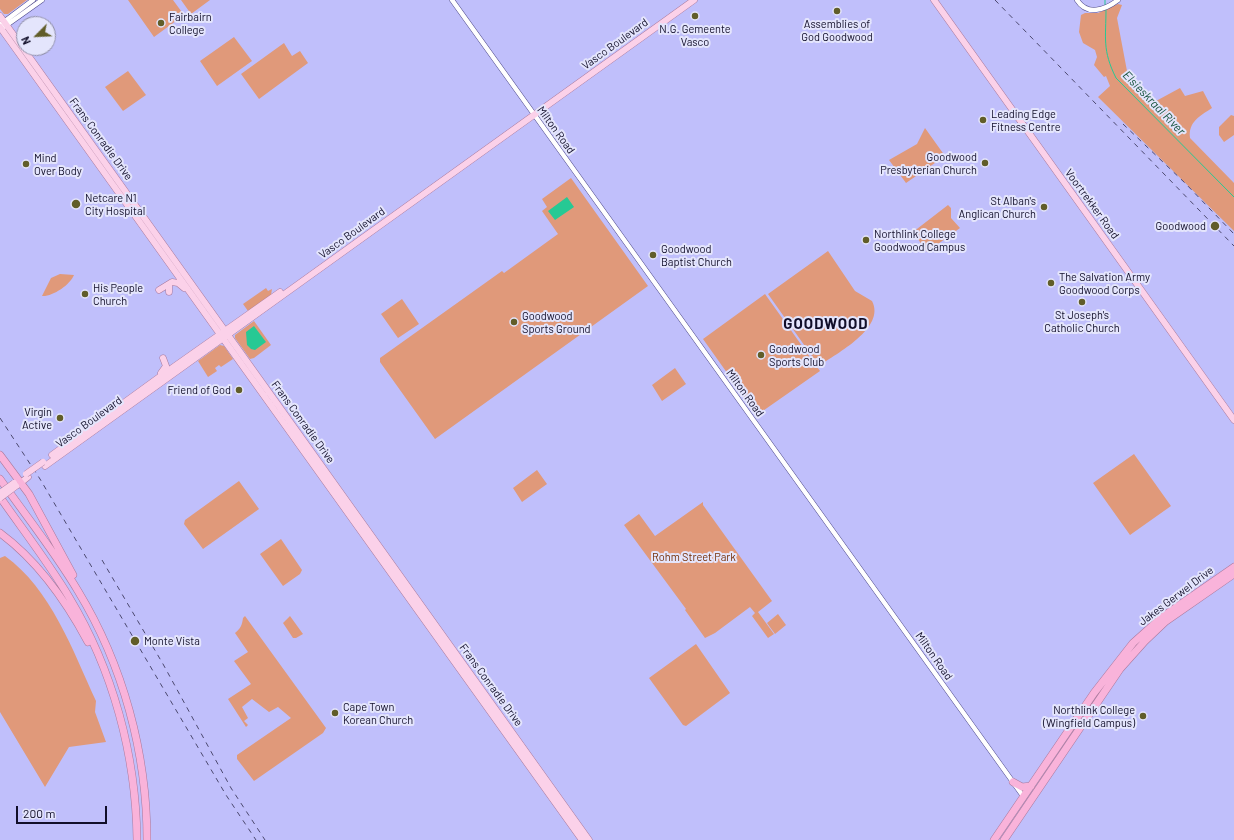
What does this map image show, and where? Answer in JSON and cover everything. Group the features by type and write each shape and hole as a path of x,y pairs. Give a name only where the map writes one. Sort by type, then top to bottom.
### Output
{"highway":[{"path":"0,455 21,480 91,608 120,682 134,731 144,782 147,840"},
{"path":"0,479 67,573 100,631"},
{"path":"0,497 75,606 95,648 114,696 124,730 131,768 137,840"},
{"path":"0,533 30,558 63,601 85,637 114,696"},
{"name":"Jakes Gerwel Drive","path":"994,840 1094,693 1121,657 1140,636 1162,617 1234,567"},
{"name":"Jakes Gerwel Drive","path":"1006,837 1102,692 1138,648 1166,622 1234,574"},
{"path":"1094,693 1102,688 1133,649 1138,648 1140,636"},
{"path":"1006,837 1009,828 1025,802 1024,796 1030,794 1059,754 1067,746"},
{"path":"1013,782 1022,787 1031,786"}],"main road":[{"name":"Vasco Boulevard","path":"533,113 688,0"},
{"name":"Vasco Boulevard","path":"21,480 533,113 694,0"},
{"name":"Voortrekker Road","path":"934,0 1234,420"},
{"name":"Voortrekker Road","path":"939,0 1234,414"},
{"name":"Frans Conradie Drive","path":"0,16 3,26 194,297 224,334 582,840"},
{"name":"Frans Conradie Drive","path":"3,26 590,840"},
{"path":"159,290 169,284 177,282 194,297"},
{"path":"169,284 169,292"},
{"name":"Vasco Boulevard","path":"44,464 158,378 224,334"},
{"path":"158,378 165,367 163,358"},
{"path":"0,493 21,480"},
{"path":"0,497 21,480"}],"street":[{"path":"3,26 33,0"},
{"path":"3,26 42,0"},
{"name":"Milton Road","path":"452,0 1024,796"},
{"path":"1077,0 1085,9 1091,11 1098,10 1118,0"}],"green space":[{"path":"0,0 27,0 8,14 4,14 0,9"},
{"path":"128,0 173,0 184,15 154,37"},
{"path":"181,0 210,0 191,14"},
{"path":"1118,4 1122,5 1117,18 1127,71 1156,101 1180,88 1185,96 1203,91 1212,108 1199,117 1193,124 1190,132 1190,138 1234,183 1234,231 1098,97 1110,86 1106,76 1104,77 1094,65 1097,57 1095,50 1083,43 1079,32 1081,15 1085,13 1098,13"},
{"path":"234,37 252,61 217,86 200,61"},
{"path":"284,43 292,56 300,51 308,63 259,99 241,74"},
{"path":"128,71 146,95 123,111 105,87"},
{"path":"1231,115 1234,116 1234,135 1224,142 1219,135 1219,127"},
{"path":"925,128 945,156 906,183 889,160 917,144"},
{"name":"Goodwood Sports Ground","path":"571,178 648,286 435,439 380,362 380,358 502,271 504,273 558,234 542,211 547,207 542,199"},
{"path":"948,205 951,208 951,218 960,228 927,252 913,232"},
{"path":"828,251 855,291 872,301 874,311 872,321 858,339 819,366 768,294"},
{"path":"60,274 74,275 69,283 60,290 51,295 42,296 51,278"},
{"path":"266,288 268,291 272,289 271,295 248,311 243,304"},
{"name":"Goodwood Sports Club","path":"765,294 820,371 757,415 703,339"},
{"path":"402,299 419,324 398,338 381,314"},
{"path":"254,321 271,345 254,358 250,359 235,338 235,335"},
{"path":"220,345 224,346 233,359 221,367 219,365 215,368 217,371 208,377 198,361"},
{"path":"675,368 686,384 662,401 652,385"},
{"path":"1134,454 1171,506 1130,535 1093,483"},
{"path":"537,470 547,484 522,502 513,488"},
{"path":"239,481 259,509 203,549 184,524 185,520"},
{"name":"Rohm Street Park","path":"703,502 703,505 772,601 758,612 774,634 768,638 752,616 755,613 750,607 715,633 705,638 685,610 686,609 624,525 639,514 655,536"},
{"path":"281,539 302,570 300,574 283,586 260,554"},
{"path":"5,556 21,570 35,586 48,603 59,622 96,701 95,712 106,742 69,747 45,787 0,712 0,558"},
{"path":"778,614 786,625 775,634 767,623"},
{"path":"245,616 326,728 323,733 254,781 237,759 237,755 291,718 278,707 269,712 252,699 242,707 248,718 244,721 248,725 246,727 228,699 251,684 234,661 248,652 235,633 242,625 243,618"},
{"path":"290,616 303,634 296,638 293,638 283,623"},
{"path":"696,644 730,693 686,726 683,725 649,678"}],"shaded area":[{"path":"567,197 574,207 555,220 548,211"},
{"path":"254,326 266,342 255,350 251,349 247,345 246,332"}],"waterway":[{"name":"Elsieskraal River","path":"1105,0 1105,5"},
{"name":"Elsieskraal River","path":"1106,9 1105,36 1107,52 1116,78 1234,197"}],"railway":[{"path":"995,0 1234,246"},
{"path":"1123,124 1185,183 1234,234"},
{"path":"0,418 40,479 226,795 256,840"},
{"path":"102,560 163,664 231,788 265,840"}],"place":[{"name":"Assemblies of God Goodwood","path":"837,11"},
{"name":"N.G. Gemeente Vasco","path":"695,16"},
{"name":"Fairbairn College","path":"161,23"},
{"name":"Leading Edge Fitness Centre","path":"983,120"},
{"name":"Goodwood Presbyterian Church","path":"985,163"},
{"name":"Mind Over Body","path":"26,164"},
{"name":"Netcare N1 City Hospital","path":"76,204"},
{"name":"St Alban's Anglican Church","path":"1044,207"},
{"name":"Goodwood","path":"1215,226"},
{"name":"Northlink College Goodwood Campus","path":"866,240"},
{"name":"Goodwood Baptist Church","path":"653,255"},
{"name":"The Salvation Army Goodwood Corps","path":"1051,283"},
{"name":"His People Church","path":"85,294"},
{"name":"St Joseph's Catholic Church","path":"1082,302"},
{"name":"Goodwood Sports Ground","path":"514,322"},
{"name":"Goodwood Sports Club","path":"761,355"},
{"name":"Friend of God","path":"239,390"},
{"name":"Virgin Active","path":"60,418"},
{"name":"Monte Vista","path":"135,641"},
{"name":"Cape Town Korean Church","path":"335,713"},
{"name":"Northlink College (Wingfield Campus)","path":"1143,716"}],"district":[{"name":"GOODWOOD","path":"826,324"}]}
